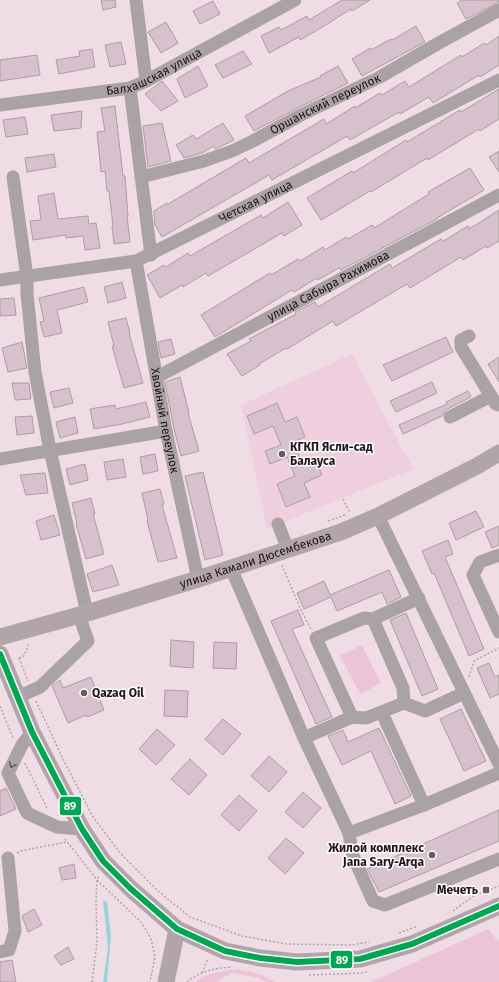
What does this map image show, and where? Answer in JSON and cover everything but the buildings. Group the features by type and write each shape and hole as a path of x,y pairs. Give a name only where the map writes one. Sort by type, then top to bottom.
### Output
{"main road":[{"name":"улица Камали Дюсембекова","path":"0,637 83,614 198,579 341,532 378,516 499,453"},
{"path":"0,654 25,694 32,732 82,829 104,861 131,890 177,929 225,951 260,958 297,962 360,959 412,944 499,906"},
{"path":"166,982 177,929"}],"street":[{"path":"136,0 146,81"},
{"name":"Балхашская улица","path":"0,105 130,88 146,81 295,0"},
{"name":"Оршанский переулок","path":"141,177 204,161 232,151 301,115 380,77 499,10"},
{"name":"Четская улица","path":"0,280 136,261 151,255 499,80"},
{"path":"130,88 151,255"},
{"path":"14,177 27,276 27,294 35,372 88,640 40,687 25,694"},
{"name":"улица Сабыра Рахимова","path":"157,377 499,195"},
{"name":"Хвойный переулок","path":"136,261 166,431 198,579"},
{"path":"450,417 495,400 461,347 461,340 469,336"},
{"path":"0,459 166,431"},
{"path":"378,516 499,764"},
{"path":"278,524 282,552"},
{"path":"499,555 480,562 473,576 499,632"},
{"path":"231,568 304,738 349,833 353,856 373,901 385,905 499,860"},
{"path":"352,717 316,638 364,618 373,619 419,598"},
{"path":"373,619 403,688 404,703"},
{"path":"304,738 352,717 366,718 382,713 404,703 425,711 464,693"},
{"path":"382,713 424,805"},
{"path":"32,732 22,745 8,773 27,813 57,826 82,829"},
{"path":"349,833 424,805 499,773"},
{"path":"0,952 9,950 15,931 8,858"}],"path":[{"path":"328,522 350,513 343,500"},
{"path":"282,552 300,608 307,618 316,638"},
{"path":"464,693 474,661 499,648"},
{"path":"19,658 25,694 63,759 93,816 121,854 158,891 190,917 242,936 287,944 351,945 374,941"},
{"path":"0,706 19,751 57,826 67,842 97,880 114,894 142,923 151,939 155,957 150,982"},
{"path":"8,858 21,851 67,842"},
{"path":"92,982 97,942 97,880 104,861"},
{"path":"452,911 475,895 499,886"},
{"path":"397,934 419,926"}],"shaded area":[{"path":"352,354 413,469 267,529 241,405"},
{"path":"362,645 381,683 360,694 340,656"},
{"path":"488,929 499,942 499,982 371,982"},
{"path":"237,969 260,974 276,982 265,982 259,978 232,973 216,982 196,982 210,974"}],"water":[{"path":"103,900 107,902 111,936 107,982 103,982 108,948"}],"transit line":[{"name":"89","path":"0,654 32,732 82,829 103,861 131,889 177,929 225,951 260,958 297,962 360,959 412,944 499,906"}],"place":[{"name":"КГКП Ясли-сад Балауса","path":"282,454"},
{"name":"Qazaq Oil","path":"84,693"},
{"name":"Жилой комплекс Jana Sary-Arqa","path":"432,855"},
{"name":"Мечеть","path":"486,890"}]}
